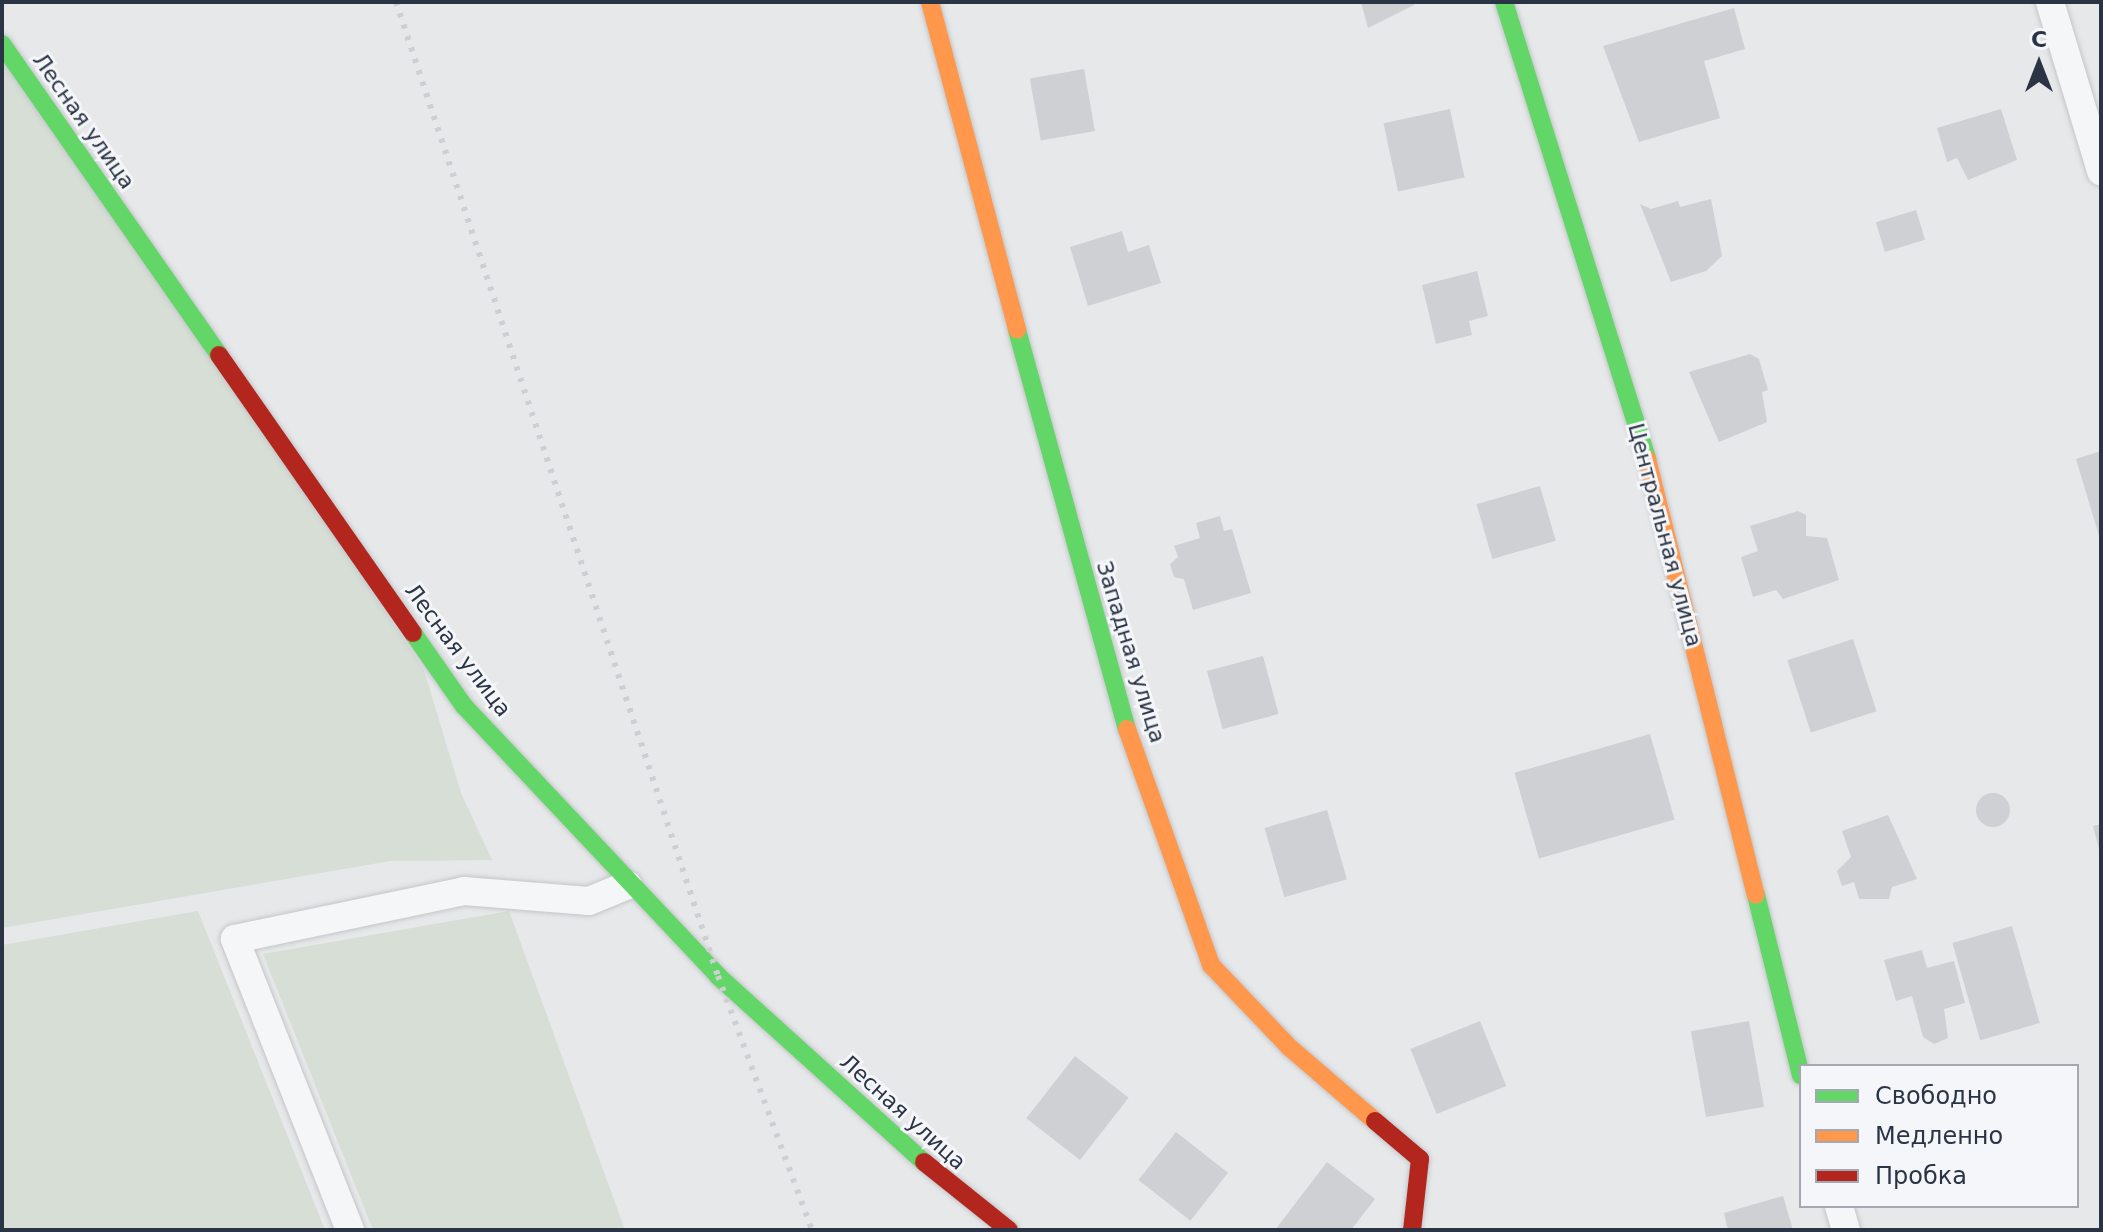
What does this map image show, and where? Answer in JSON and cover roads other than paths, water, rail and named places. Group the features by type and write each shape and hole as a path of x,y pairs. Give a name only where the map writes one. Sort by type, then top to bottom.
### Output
{"street":[{"name":"Западная улица","path":"930,2 1115,696 1211,965 1289,1047 1420,1159 1412,1230"},
{"name":"Центральная улица","path":"1504,2 1653,478 1799,1067"},
{"path":"2050,2 2101,171"},
{"name":"Лесная улица","path":"2,44 464,706 628,885 893,1138 1009,1230"},
{"path":"350,1230 235,939 464,891 589,901 628,885"},
{"path":"1840,1208 1846,1230"}],"railway":[{"path":"396,2 718,976 812,1230"}]}
